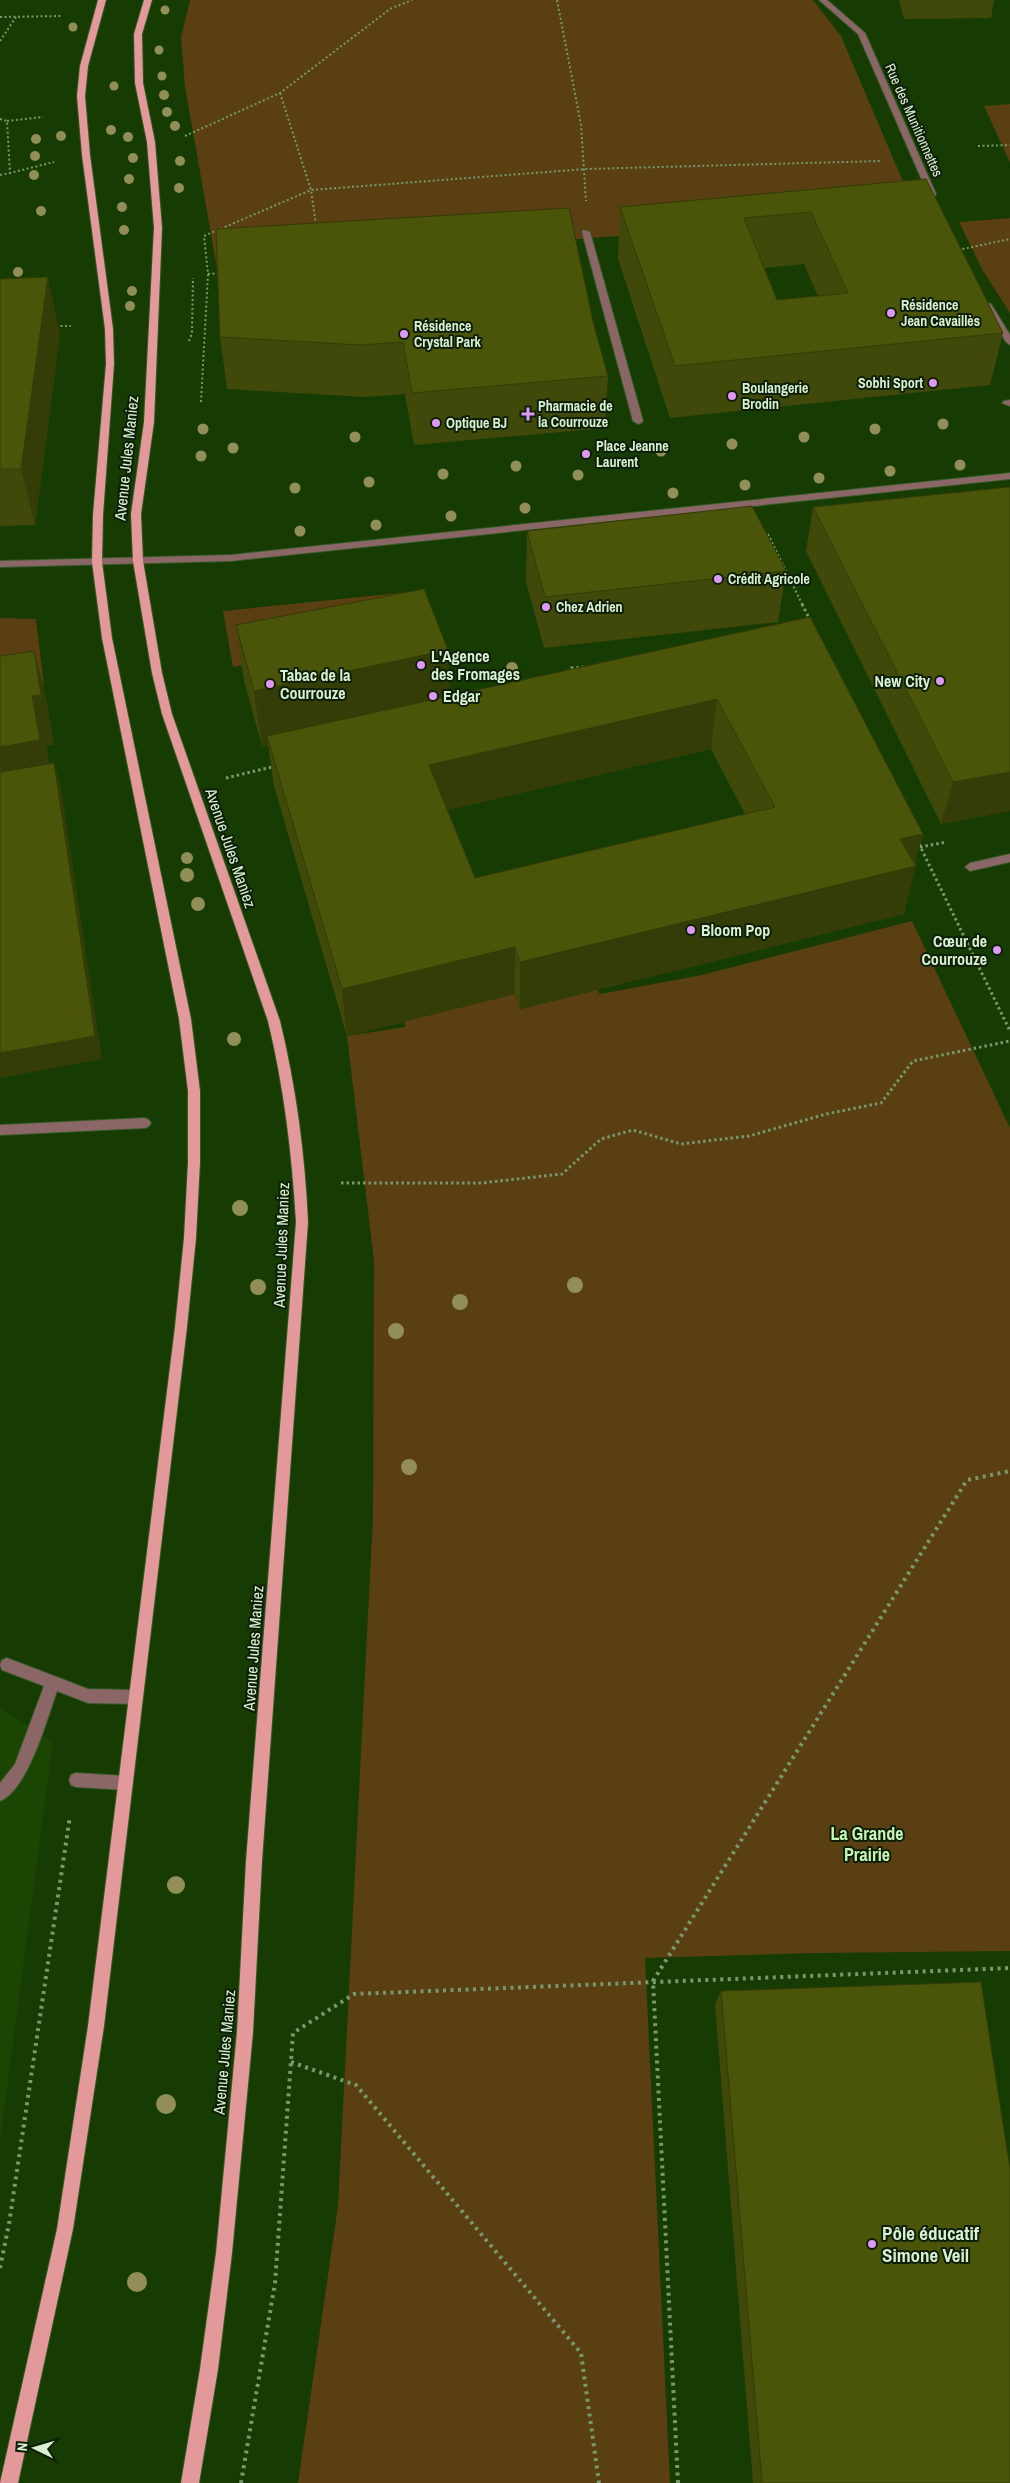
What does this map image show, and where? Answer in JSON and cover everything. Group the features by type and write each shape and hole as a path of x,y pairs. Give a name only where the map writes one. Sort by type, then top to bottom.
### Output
{"main road":[{"name":"Avenue Jules Maniez","path":"9,2483 65,2230 96,2026 190,1238 194,1162 194,1091 182,1002 106,638 97,562 98,515 110,364 109,329 86,155 81,96 84,66 102,0"},
{"name":"Avenue Jules Maniez","path":"148,0 138,34 139,83 151,142 158,228 149,422 136,514 138,561 157,673 167,714 274,1021 288,1073 298,1151 302,1222 254,1861 245,2032 224,2253 209,2369 190,2483"}],"street":[{"name":"Rue des Munitionnettes","path":"823,0 861,33 936,202"},
{"path":"586,232 638,421"},
{"path":"958,250 1010,342"},
{"path":"0,564 231,558 1010,476"},
{"path":"970,867 1010,858"},
{"path":"0,1130 144,1123"},
{"path":"7,1665 88,1696 136,1697"},
{"path":"0,1794 21,1769 53,1682"},
{"path":"76,1780 126,1783"}],"path":[{"path":"190,134 280,94 390,8 412,0"},
{"path":"557,0 575,77 586,169 586,232"},
{"path":"0,17 62,16"},
{"path":"0,41 16,17"},
{"path":"280,94 310,190 317,228"},
{"path":"0,119 8,122 43,118"},
{"path":"8,122 10,173"},
{"path":"978,146 1010,145"},
{"path":"0,175 86,155"},
{"path":"201,402 208,274 204,236 310,190 586,169 917,160"},
{"path":"958,250 1010,239"},
{"path":"208,274 222,273"},
{"path":"54,326 71,326"},
{"path":"752,502 812,625"},
{"path":"564,674 571,668 590,666"},
{"path":"220,780 278,766"},
{"path":"916,838 1010,1031"},
{"path":"341,1183 481,1182 562,1174 600,1139 633,1130 681,1144 748,1136 826,1114 882,1103 912,1061 1010,1041"},
{"path":"678,2483 653,1981 967,1480 1010,1472"},
{"path":"0,2268 9,2224 76,1780"},
{"path":"241,2483 275,2283 293,2033 354,1994 1010,1968"},
{"path":"291,2062 356,2085 581,2353 599,2483"}],"shaded area":[{"path":"190,0 813,0 841,36 916,212 217,268 185,87 181,37"},
{"path":"1010,104 1010,163 984,106"},
{"path":"1010,218 1010,313 983,271 959,222"},
{"path":"410,592 421,629 233,667 223,611"},
{"path":"0,618 36,619 44,686 0,692"},
{"path":"912,921 1010,1128 1010,1951 818,1953 645,1958 670,2483 298,2483 338,2206 373,1516 374,1261 347,1036 405,1027 404,1021 515,994 520,1009 597,990 600,994 702,975"},
{"path":"0,1708 53,1741 0,2141"}],"building":[{"path":"926,179 1003,333 675,366 620,207","holes":["811,212 848,293 777,300 744,218"]},
{"name":"Résidence Crystal Park","path":"569,208 594,326 608,376 412,393 403,342 361,345 220,337 216,229"},
{"path":"48,277 21,469 0,469 0,279"},
{"name":"New City","path":"1010,487 1010,772 953,782 813,507"},
{"path":"752,506 786,571 545,597 527,531"},
{"path":"424,589 448,650 254,691 236,625"},
{"path":"810,617 923,834 900,839 916,866 520,962 515,947 342,989 267,736","holes":["717,699 775,807 475,878 429,765"]},
{"path":"34,651 41,695 32,696 40,740 0,747 0,656"},
{"path":"54,763 95,1036 0,1053 0,772"},
{"name":"Pôle éducatif Simone Veil","path":"981,1982 1010,2169 1010,2483 762,2483 721,1991"}],"place":[{"name":"Résidence Jean Cavaillès","path":"891,313"},
{"name":"Résidence Crystal Park","path":"404,334"},
{"name":"Sobhi Sport","path":"933,383"},
{"name":"Boulangerie Brodin","path":"732,396"},
{"name":"Pharmacie de la Courrouze","path":"528,414"},
{"name":"Optique BJ","path":"436,423"},
{"name":"Place Jeanne Laurent","path":"586,454"},
{"name":"Crédit Agricole","path":"718,579"},
{"name":"Chez Adrien","path":"546,607"},
{"name":"L'Agence des Fromages","path":"421,665"},
{"name":"New City","path":"940,681"},
{"name":"Tabac de la Courrouze","path":"270,684"},
{"name":"Edgar","path":"433,696"},
{"name":"Bloom Pop","path":"691,930"},
{"name":"Cœur de Courrouze","path":"997,950"},
{"name":"Pôle éducatif Simone Veil","path":"872,2244"}],"district":[{"name":"La Grande Prairie","path":"867,1844"}]}
